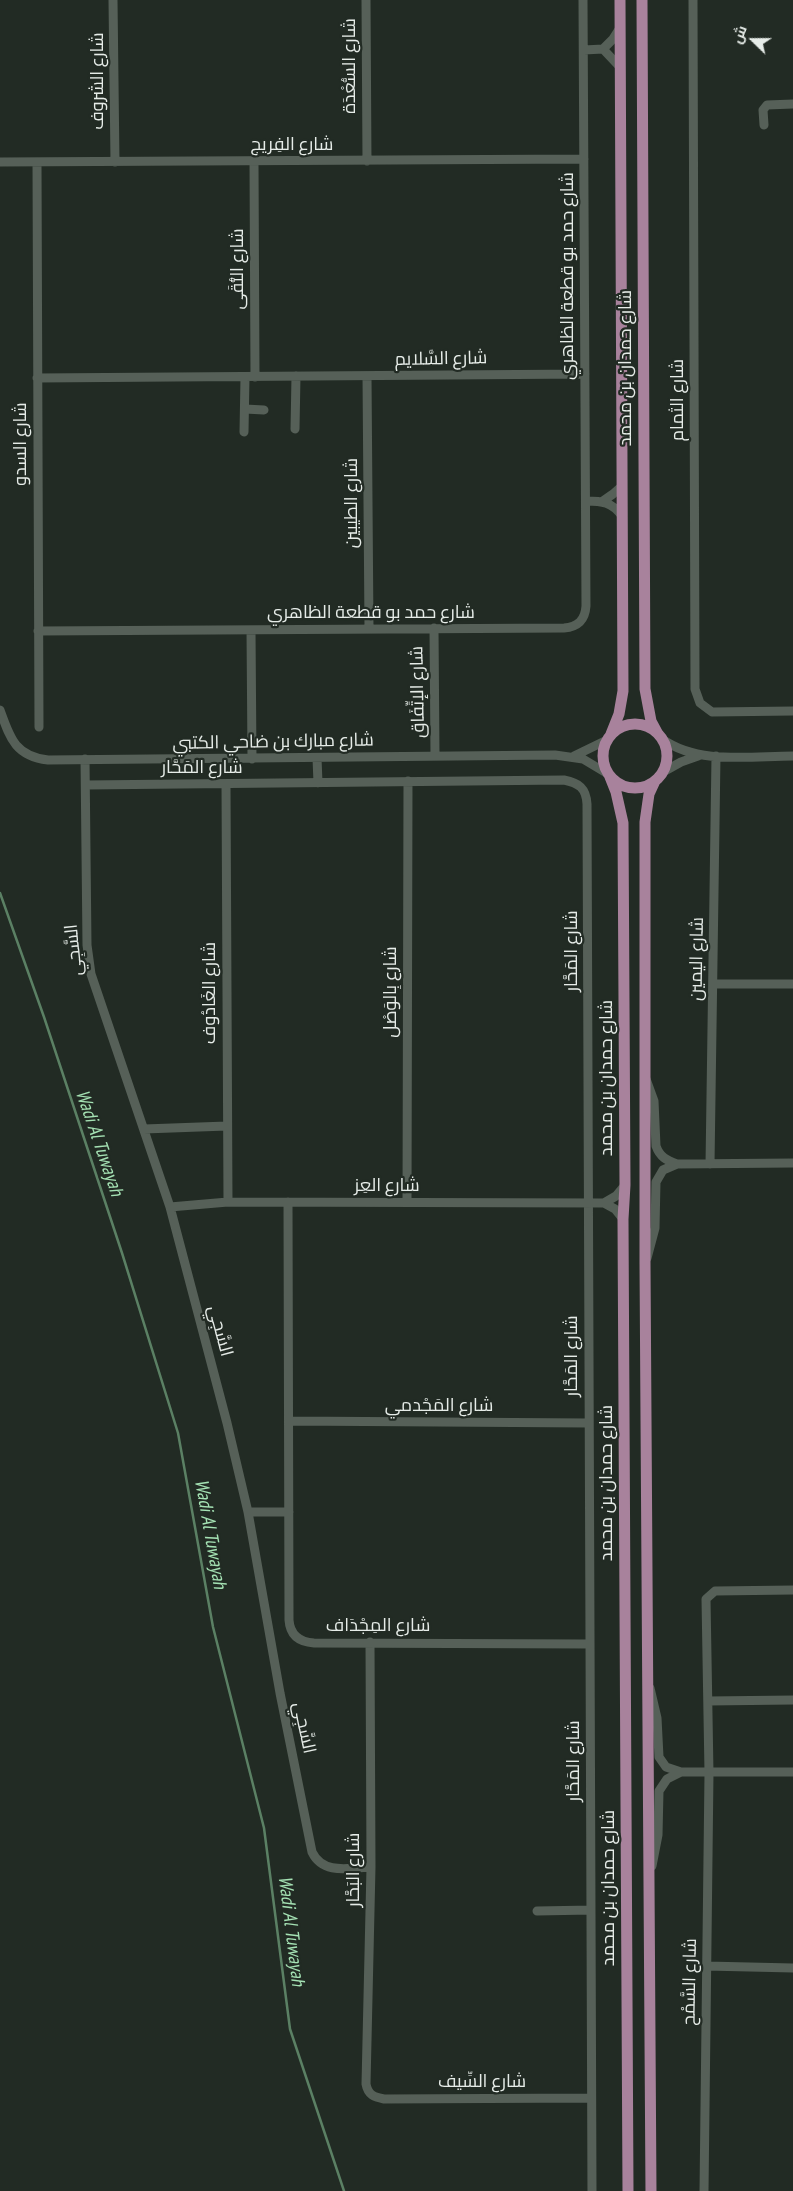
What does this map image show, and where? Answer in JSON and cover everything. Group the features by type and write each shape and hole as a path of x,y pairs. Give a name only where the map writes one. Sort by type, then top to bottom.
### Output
{"main road":[{"name":"شارع حمدان بن محمد","path":"609,737 620,714 623,691 620,0"},
{"name":"شارع حمدان بن محمد","path":"642,0 645,689 651,721 660,737"},
{"path":"651,2191 645,1263 646,822 649,794 659,776 667,756 660,737 650,728 640,724 629,724 619,728 609,737 603,757 609,775 627,787 637,788 659,776"},
{"name":"شارع حمدان بن محمد","path":"609,775 618,800 623,824 628,2191"}],"street":[{"name":"شارع الشروف","path":"114,0 115,162"},
{"name":"شارع السُّعْدَة","path":"366,0 367,161"},
{"name":"شارع حمد بو قطعة الظاهري","path":"38,631 564,628 577,625 583,618 586,610 584,0"},
{"name":"شارع الثمام","path":"693,0 695,689 700,703 712,712 793,712"},
{"path":"604,50 620,27"},
{"path":"584,50 604,50 619,66"},
{"path":"764,125 763,110 767,106 793,104"},
{"name":"شارع الفِريج","path":"0,162 584,160"},
{"name":"شارع السدو","path":"37,162 36,378 39,727"},
{"name":"شارع التُّقَى","path":"254,162 255,377"},
{"name":"شارع السَّلايم","path":"36,378 586,374"},
{"path":"295,429 296,376"},
{"name":"شارع الطيبين","path":"367,376 369,629"},
{"path":"244,432 245,377"},
{"path":"245,409 264,410"},
{"path":"603,501 622,486"},
{"path":"586,501 603,501 614,506 622,516"},
{"name":"شارع الإتِّفَاق","path":"434,628 435,756"},
{"path":"251,630 252,759"},
{"name":"شارع مبارك بن ضاحي الكتبي","path":"0,710 10,738 22,751 30,756 53,760 574,756 592,762 609,775"},
{"name":"شارع مبارك بن ضاحي الكتبي","path":"574,756 609,737"},
{"path":"660,737 680,750 700,756 793,756"},
{"path":"659,776 681,762 700,756"},
{"name":"شارع اليمين","path":"710,1164 716,756"},
{"path":"318,758 318,783"},
{"name":"السَّجِي","path":"85,760 88,960 106,1022 170,1207 227,1422 248,1512 280,1693 312,1852 321,1864 328,1868 371,1867"},
{"name":"شارع المَحَّار","path":"86,785 564,780 579,784 584,790 588,804 588,1423 592,2191"},
{"name":"شارع بِالوَصْل","path":"407,1202 408,781"},
{"name":"شارع الغَادُوف","path":"226,784 228,1202"},
{"path":"713,984 793,984"},
{"path":"646,1079 654,1101 656,1146 662,1157 677,1164"},
{"path":"144,1129 228,1126"},
{"path":"645,1263 655,1228 656,1182 663,1170 677,1164 793,1163"},
{"path":"604,1203 616,1196 624,1185"},
{"name":"شارع العِز","path":"170,1207 228,1202 604,1203"},
{"name":"شارع المِجْدَاف","path":"288,1202 289,1625 294,1636 308,1642 590,1644"},
{"path":"604,1203 615,1209 623,1219"},
{"name":"شارع المَجْدمي","path":"290,1421 588,1423"},
{"path":"248,1512 289,1512"},
{"name":"شارع السَّمْح","path":"704,2191 709,1773 706,1599 715,1591 793,1590"},
{"name":"شارع البَحَّار","path":"370,1642 371,1867 366,2084 369,2093 373,2096"},
{"path":"649,1683 658,1718 659,1758 666,1767 681,1772 793,1772"},
{"path":"708,1701 793,1700"},
{"path":"650,1876 658,1834 659,1791 666,1779 681,1772"},
{"path":"537,1911 591,1910"},
{"path":"706,1966 793,1968"},
{"name":"شارع السِّيف","path":"373,2096 384,2098 591,2098"}],"waterway":[{"name":"Wadi Al Tuwayah","path":"0,893 44,1017 122,1253 178,1433 213,1627 264,1828 290,2029 344,2191"}]}
